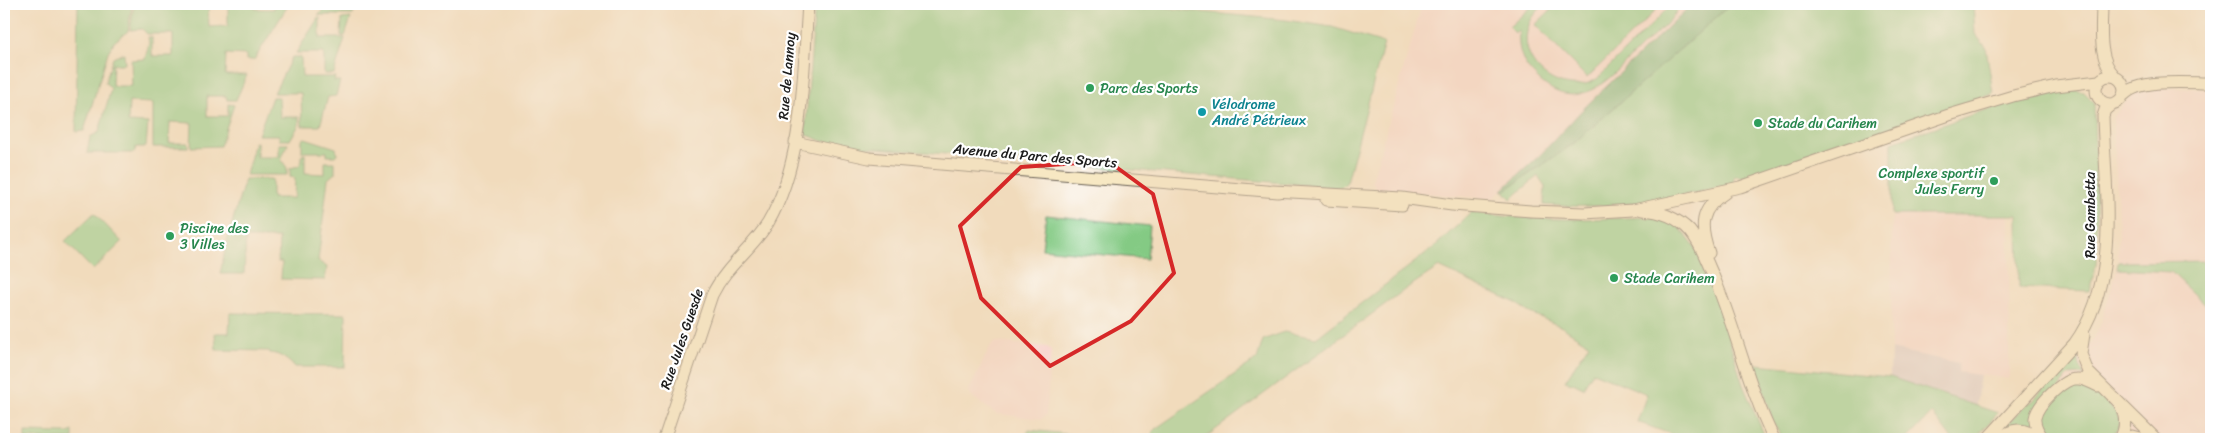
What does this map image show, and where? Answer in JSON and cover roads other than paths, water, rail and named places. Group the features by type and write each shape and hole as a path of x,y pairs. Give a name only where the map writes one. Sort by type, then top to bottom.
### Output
{"street":[{"name":"Rue de Lannoy","path":"741,255 770,218 786,181 795,146 808,4"},
{"path":"2102,4 2103,48 2100,80 2096,89 2098,98 2105,103 2111,104 2119,101 2130,89 2138,86 2211,83"},
{"path":"2103,48 2107,67 2124,87 2124,95"},
{"path":"2100,80 2107,76 2177,83"},
{"name":"Avenue du Parc des Sports","path":"795,146 870,158 1273,191 1356,194 1562,213 1633,210 1740,187 1962,111 2043,89 2100,80"},
{"name":"Rue Gambetta","path":"1987,439 2069,349 2081,333 2090,315 2101,285 2106,261 2103,116 2105,110 2111,104"},
{"path":"1740,187 1713,201 1706,211 1703,223 1705,240 1722,297 1774,439"},
{"path":"1633,210 1664,214 1690,232 1703,253 1722,297"},
{"name":"Rue Jules Guesde","path":"664,439 710,300 721,278 741,255"},
{"path":"2090,315 2081,342 2084,367 2102,388 2156,439"},
{"path":"2044,439 2035,425 2036,413 2059,386 2066,381 2077,378 2102,388"},
{"path":"2120,405 2125,425 2120,439"},
{"path":"1998,439 2008,432 2018,429 2028,431 2038,439"},
{"path":"2120,439 2132,436 2142,439"}],"place":[{"name":"Parc des Sports","path":"1090,88"},
{"name":"Vélodrome André Pétrieux","path":"1202,112"},
{"name":"Stade du Carihem","path":"1758,123"},
{"name":"Complexe sportif Jules Ferry","path":"1994,181"},
{"name":"Piscine des 3 Villes","path":"170,236"},
{"name":"Stade Carihem","path":"1614,278"}]}
